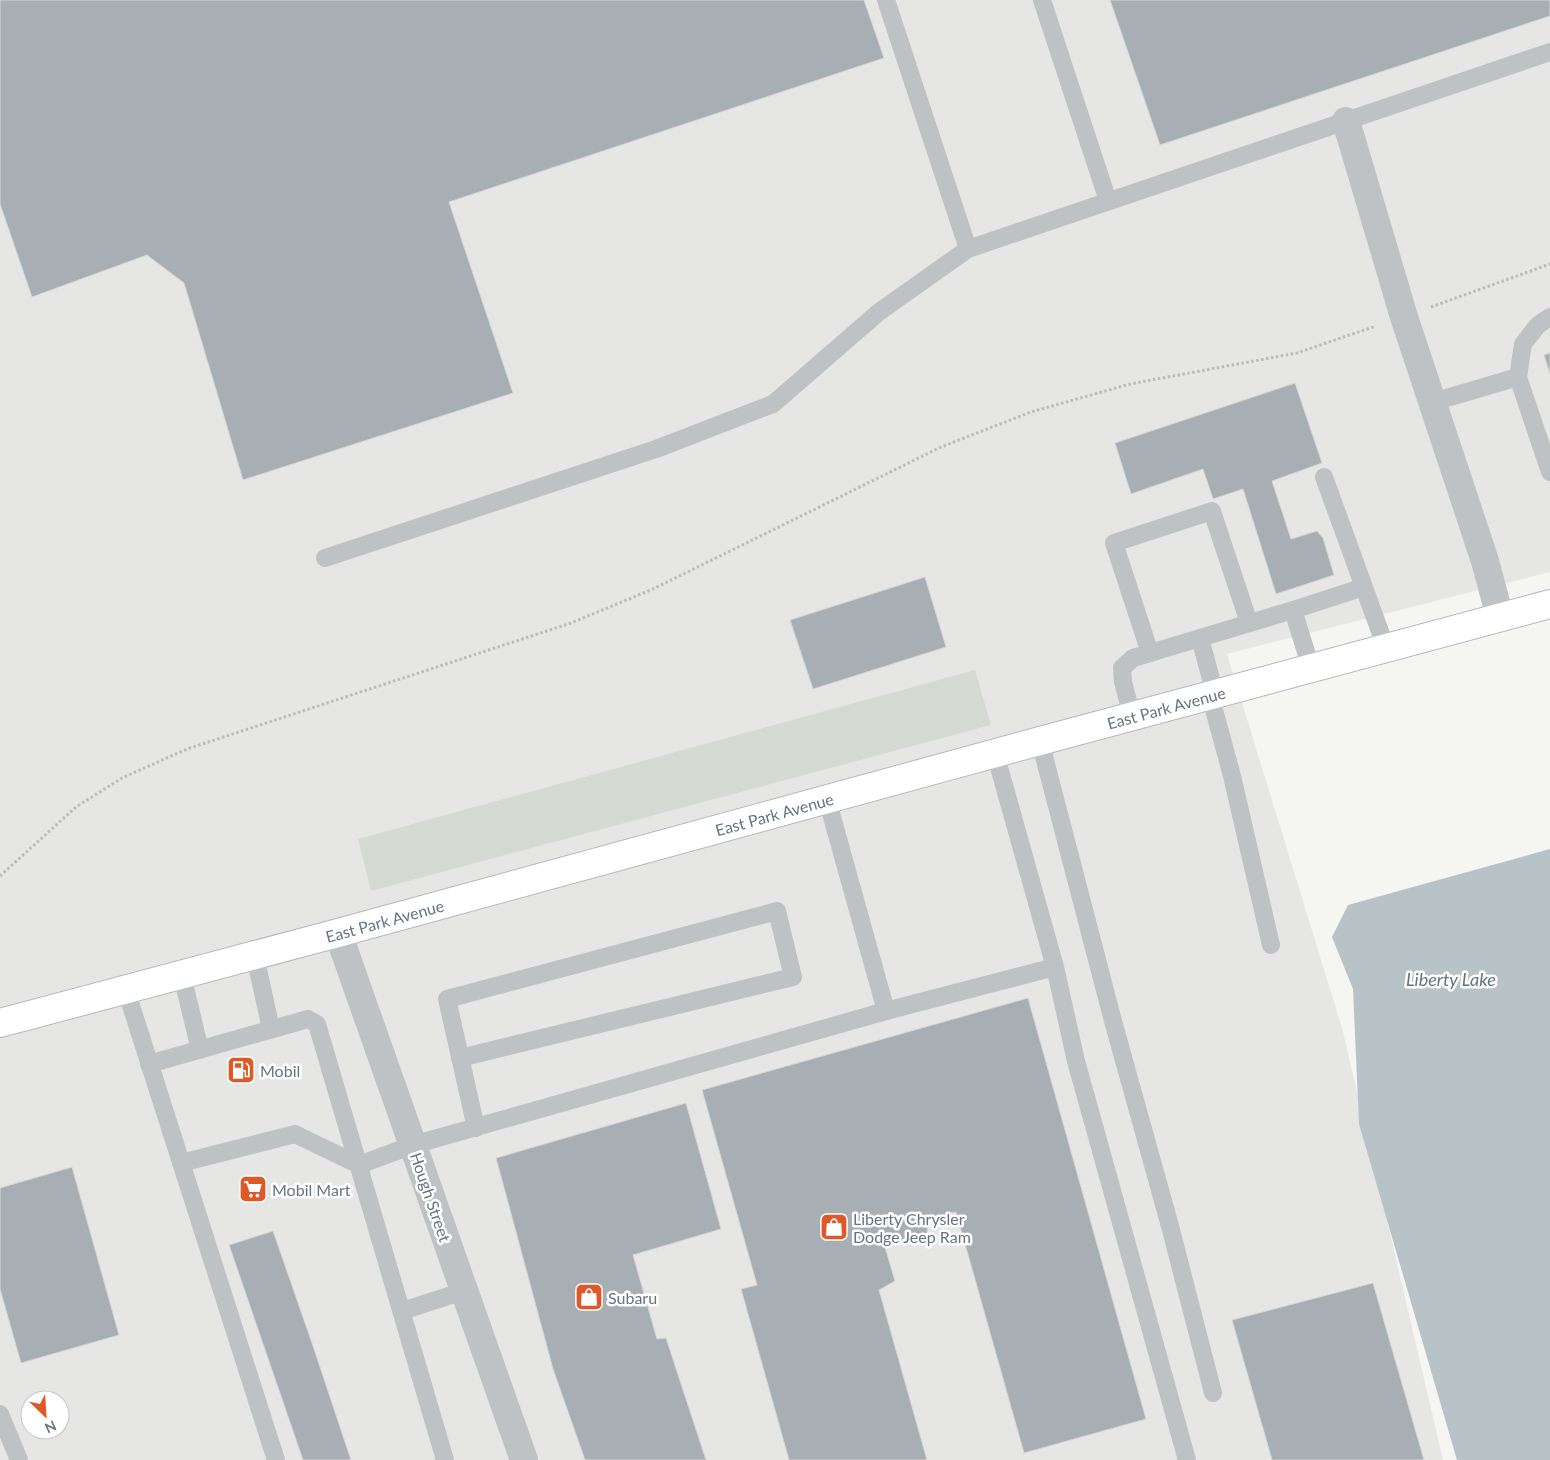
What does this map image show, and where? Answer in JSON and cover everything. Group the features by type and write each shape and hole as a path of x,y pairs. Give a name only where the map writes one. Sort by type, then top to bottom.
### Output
{"main road":[{"name":"East Park Avenue","path":"0,1023 338,934 826,799 1550,604"}],"street":[{"path":"1346,121 1404,317 1434,402 1485,561 1500,617"},
{"name":"Hough Street","path":"338,934 524,1460"}],"lane":[{"path":"886,0 968,248"},
{"path":"1042,0 1108,202"},
{"path":"324,558 656,449 773,404 879,312 968,248 1550,52"},
{"path":"1550,317 1538,325 1523,344 1518,376 1550,472"},
{"path":"1434,402 1518,376"},
{"path":"1324,477 1386,648"},
{"path":"1150,653 1114,543 1212,511 1249,623"},
{"path":"1132,716 1122,682 1122,668 1133,658 1364,587"},
{"path":"1293,610 1311,668"},
{"path":"1200,638 1270,945"},
{"path":"1040,741 1113,1021 1214,1393"},
{"path":"995,753 1055,967 1076,1061 1187,1460"},
{"path":"826,799 886,1011"},
{"path":"460,1058 793,977 777,910 447,999 460,1058 476,1128"},
{"path":"255,956 272,1029"},
{"path":"181,1163 295,1134 359,1165 413,1145 886,1011 1055,967"},
{"path":"182,975 200,1050"},
{"path":"126,990 276,1460"},
{"path":"149,1064 308,1019 317,1024 446,1460"},
{"path":"402,1310 464,1291"},
{"path":"0,1414 18,1460"}],"path":[{"path":"0,876 76,807 122,778 187,749 571,623 653,589 941,447 1031,412 1130,384 1297,352 1404,317 1550,264"}],"shaded area":[{"path":"0,0 1550,0 1550,572 1227,654 1342,1028 1443,1460 0,1460"},
{"path":"975,670 991,725 371,891 358,839"}],"water":[{"name":"Liberty Lake","path":"1550,849 1550,1460 1457,1460 1359,1124 1353,989 1332,937 1348,905"}],"building":[{"path":"0,0 864,0 884,58 449,202 513,393 243,480 184,283 147,255 32,297 0,204"},
{"path":"1110,0 1550,0 1550,16 1160,145"},
{"path":"1550,353 1550,374 1544,355"},
{"path":"1295,383 1322,463 1272,481 1291,539 1317,531 1323,538 1334,575 1276,594 1243,489 1213,499 1203,469 1131,494 1115,443"},
{"path":"925,577 946,647 813,689 790,620"},
{"name":"Liberty Chrysler Dodge Jeep Ram","path":"1028,998 1146,1419 1024,1453 956,1212 928,1219 927,1234 885,1247 895,1281 879,1290 927,1460 789,1460 741,1289 757,1285 702,1090"},
{"name":"Subaru","path":"686,1103 721,1229 633,1255 657,1339 666,1338 706,1460 585,1460 553,1369 496,1158"},
{"path":"72,1167 119,1335 21,1363 0,1289 0,1188"},
{"path":"273,1231 351,1460 303,1460 229,1245"},
{"path":"1373,1283 1424,1460 1272,1460 1232,1320"}],"place":[{"name":"Mobil","path":"241,1070"},
{"name":"Mobil Mart","path":"253,1189"},
{"name":"Liberty Chrysler Dodge Jeep Ram","path":"834,1227"},
{"name":"Subaru","path":"589,1297"}]}
